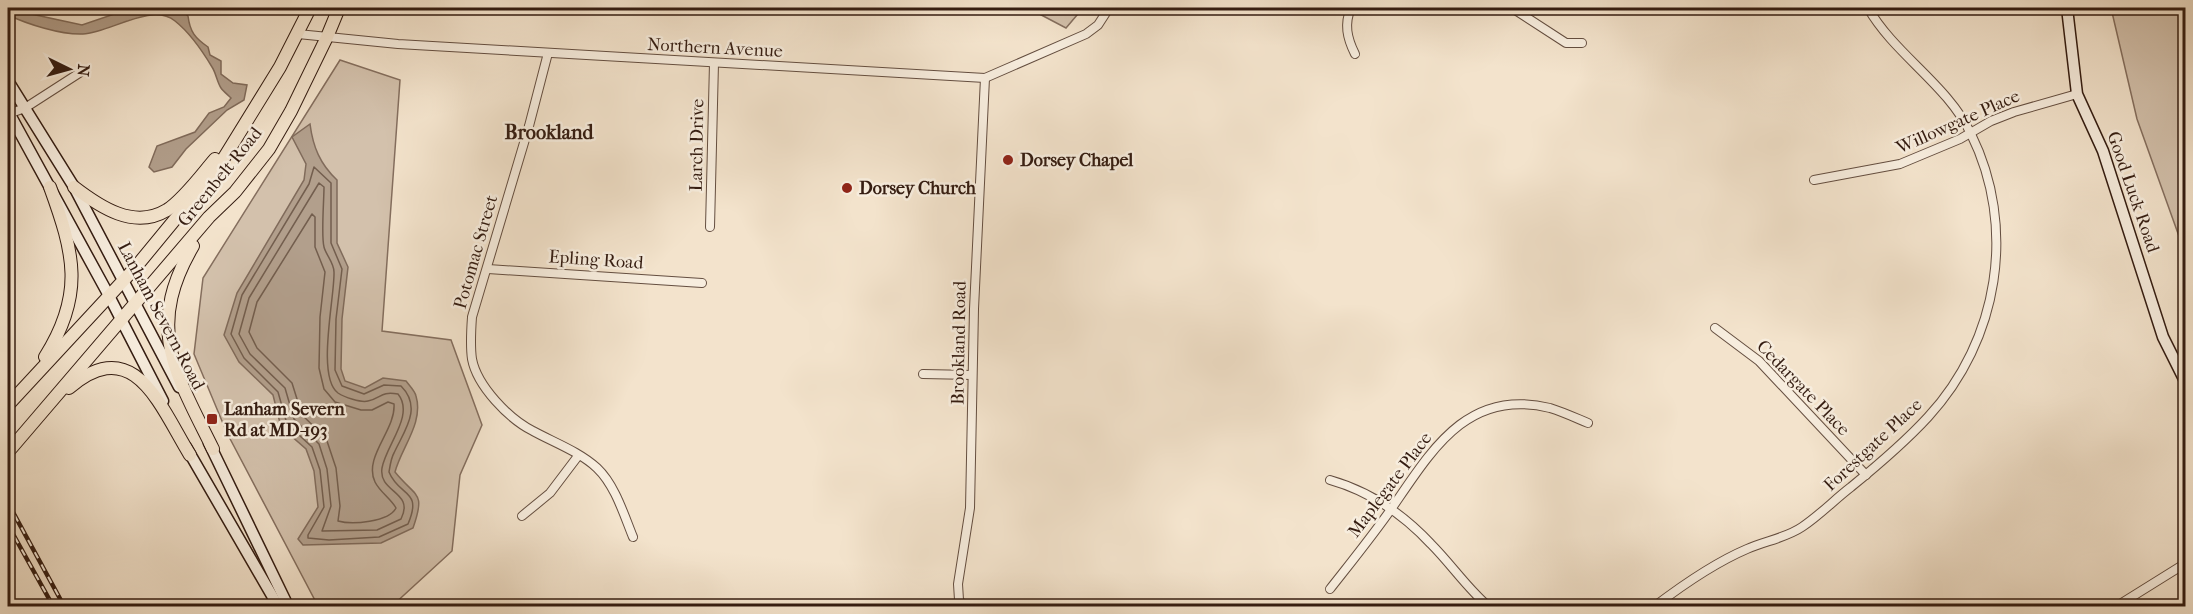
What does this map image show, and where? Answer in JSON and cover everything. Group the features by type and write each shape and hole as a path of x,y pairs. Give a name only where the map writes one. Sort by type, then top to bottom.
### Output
{"main road":[{"name":"Greenbelt Road","path":"11,402 109,297 219,166 248,122 298,34 310,8"},
{"name":"Greenbelt Road","path":"18,440 209,218 235,192 269,149 291,111 339,8"},
{"name":"Good Luck Road","path":"2067,8 2078,94 2103,151 2163,338 2186,383"},
{"name":"Lanham Severn Road","path":"8,81 74,187 213,449 288,606"},
{"name":"Lanham Severn Road","path":"8,113 109,297 190,455 278,606"},
{"path":"74,187 93,202 113,212 137,218 157,214 169,209 193,185 248,122"},
{"path":"11,402 46,356 58,334 68,305 72,260 68,237 50,188"},
{"path":"213,449 174,367 168,336 169,309 174,285 198,237 235,192"},
{"path":"8,452 70,387 84,376 98,369 121,368 145,384 190,455"}],"street":[{"name":"Northern Avenue","path":"298,34 398,45 985,78 1086,34 1098,25 1109,8"},
{"path":"1351,8 1346,28 1348,40 1355,54"},
{"path":"1512,8 1566,43 1582,43"},
{"name":"Forestgate Place","path":"1655,606 1717,564 1749,548 1800,529 1866,475 1929,416 1965,364 1980,333 1991,300 1996,270 1996,224 1986,169 1971,133 1942,94 1887,34 1868,8"},
{"name":"Potomac Street","path":"548,53 488,269 472,317 471,338 474,367 488,390 519,423 562,444 597,469 618,502 633,537"},
{"name":"Larch Drive","path":"710,227 714,63"},
{"path":"8,113 25,108 84,70"},
{"name":"Brookland Road","path":"964,606 959,600 958,584 970,508 973,436 972,375 985,78"},
{"name":"Willowgate Place","path":"1814,180 1900,164 1950,144 1991,121 2078,94"},
{"name":"Epling Road","path":"488,269 702,283"},
{"name":"Cedargate Place","path":"1715,328 1760,361 1866,475"},
{"path":"923,374 972,375"},
{"name":"Maplegate Place","path":"1330,589 1391,509 1429,454 1452,430 1480,413 1497,407 1533,405 1550,408 1588,423"},
{"path":"522,516 550,493 578,456"},
{"path":"1330,480 1366,493 1391,509 1431,544 1488,606"},
{"path":"2117,606 2186,563"}],"shaded area":[{"path":"1028,8 1083,8 1066,28"},
{"path":"2111,8 2185,8 2185,253 2137,119"},
{"path":"340,60 400,80 382,331 451,340 482,425 460,475 452,551 392,606 318,606 227,433 194,354 203,278"}],"water":[{"path":"132,8 179,8 188,16 192,30 196,37 208,47 210,55 221,61 221,74 233,83 247,85 244,100 227,110 186,149 172,167 154,172 149,167 157,146 195,132 209,113 224,107 231,98 221,88 208,61 185,31 175,21 165,16 154,15 142,16 94,32 74,34 44,28 8,15 8,9 82,25"},
{"path":"310,124 318,155 337,180 337,243 348,267 342,319 341,369 345,381 365,388 383,378 406,381 416,396 418,406 411,435 395,472 417,496 419,507 417,516 413,528 381,543 303,545 298,539 318,507 314,471 306,449 281,427 273,395 239,362 224,335 237,293 304,180 306,164 292,137"}],"railway":[{"path":"8,503 64,606"},
{"path":"8,525 53,606"}],"place":[{"name":"Dorsey Chapel","path":"1008,160"},
{"name":"Dorsey Church","path":"847,188"},
{"name":"Lanham Severn Rd at MD-193","path":"212,419"}],"district":[{"name":"Brookland","path":"549,132"}]}
